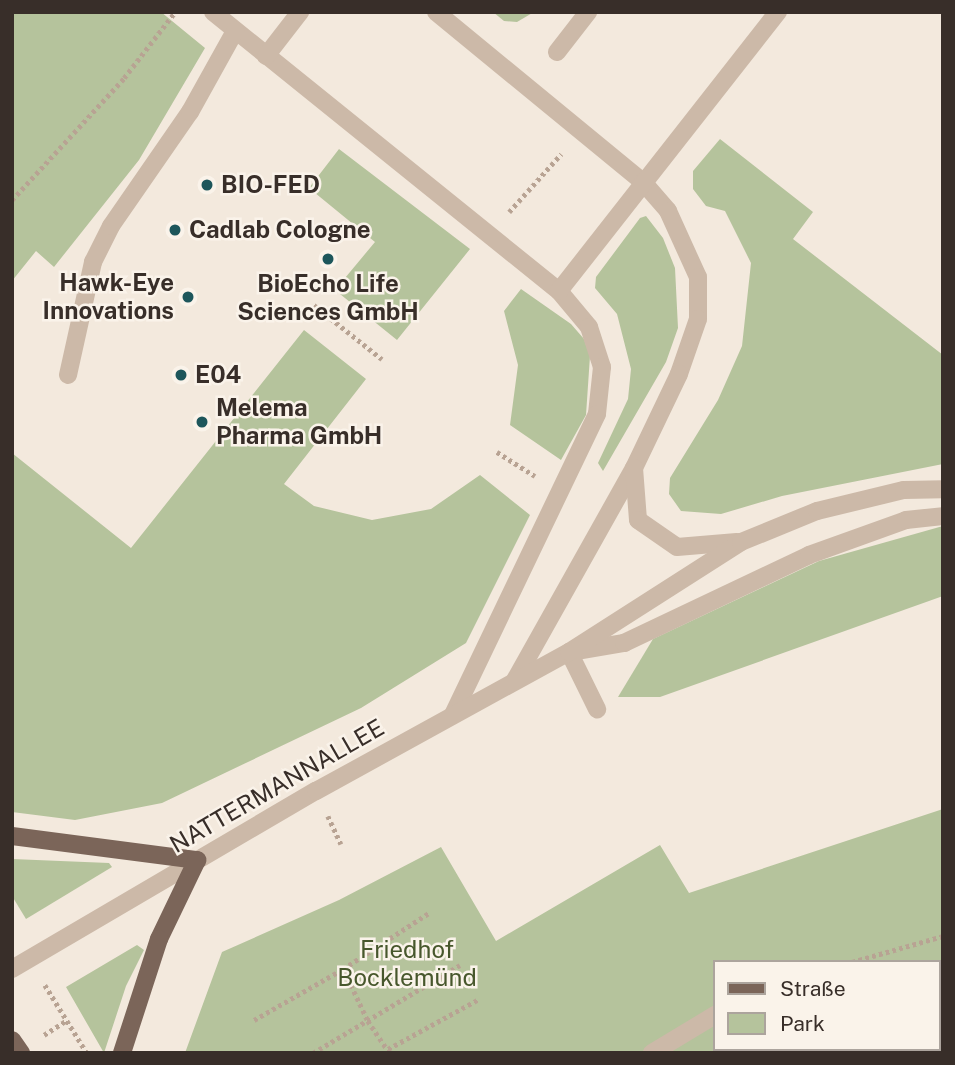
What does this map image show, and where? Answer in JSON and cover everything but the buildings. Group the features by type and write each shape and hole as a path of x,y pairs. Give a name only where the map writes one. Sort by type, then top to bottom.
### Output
{"main road":[{"path":"12,836 197,860 159,939 122,1053"},
{"path":"12,1040 21,1053"}],"street":[{"path":"213,12 559,291 589,327 602,367 597,414 453,714"},
{"path":"266,56 300,12"},
{"path":"436,12 643,182 668,211 687,245 698,276 698,319 679,374 634,468 515,680"},
{"path":"557,52 589,12"},
{"path":"559,291 778,12"},
{"path":"68,375 93,262 111,226 190,112 235,31"},
{"path":"634,468 638,520 667,541 677,547 741,542"},
{"name":"NATTERMANNALLEE","path":"12,970 197,860 453,714 569,652 741,542 817,511 904,490 943,489"},
{"name":"NATTERMANNALLEE","path":"569,652 624,643 809,555 906,520 943,516"},
{"path":"569,652 597,709"},
{"path":"652,1053 713,1016"}],"path":[{"path":"12,200 124,78 175,12"},
{"path":"314,305 382,359"},
{"path":"497,452 536,477"},
{"path":"254,1020 343,969 429,913"},
{"path":"859,960 943,936"},
{"path":"29,959 87,1053"},
{"path":"313,1053 460,965"},
{"path":"343,969 367,1020 388,1051 477,1000"}],"green space":[{"path":"12,12 161,12 205,48 139,160 54,267 36,251 12,281"},
{"path":"493,12 534,12 517,22 504,21"},
{"path":"720,139 813,212 793,239 943,355 943,464 782,496 721,514 681,511 669,494 670,478 718,400 742,346 751,263 725,211 706,206 693,189 693,171"},
{"path":"339,149 470,249 397,340 335,290 375,242 309,188"},
{"path":"646,216 663,238 675,268 678,328 666,362 603,471 598,463 628,399 631,369 617,314 595,288 596,277 640,218"},
{"path":"521,289 571,324 584,339 590,356 586,415 561,460 510,425 518,365 504,311"},
{"path":"304,330 366,379 284,484 314,506 372,520 431,509 480,475 530,515 466,643 361,708 162,803 75,820 12,812 12,453 131,548"},
{"path":"943,526 943,596 660,697 618,697 653,639 819,561"},
{"name":"Friedhof Bocklemünd","path":"943,809 943,1053 185,1053 222,952 339,900 441,847 496,941 660,845 689,893"},
{"path":"12,859 109,863 112,867 26,919 12,896"},
{"path":"137,945 144,950 126,986 104,1053 66,987"}],"place":[{"name":"BIO-FED","path":"207,185"},
{"name":"Cadlab Cologne","path":"175,230"},
{"name":"BioEcho Life Sciences GmbH","path":"328,259"},
{"name":"Hawk-Eye Innovations","path":"188,297"},
{"name":"E04","path":"181,375"},
{"name":"Melema Pharma GmbH","path":"202,422"}]}
